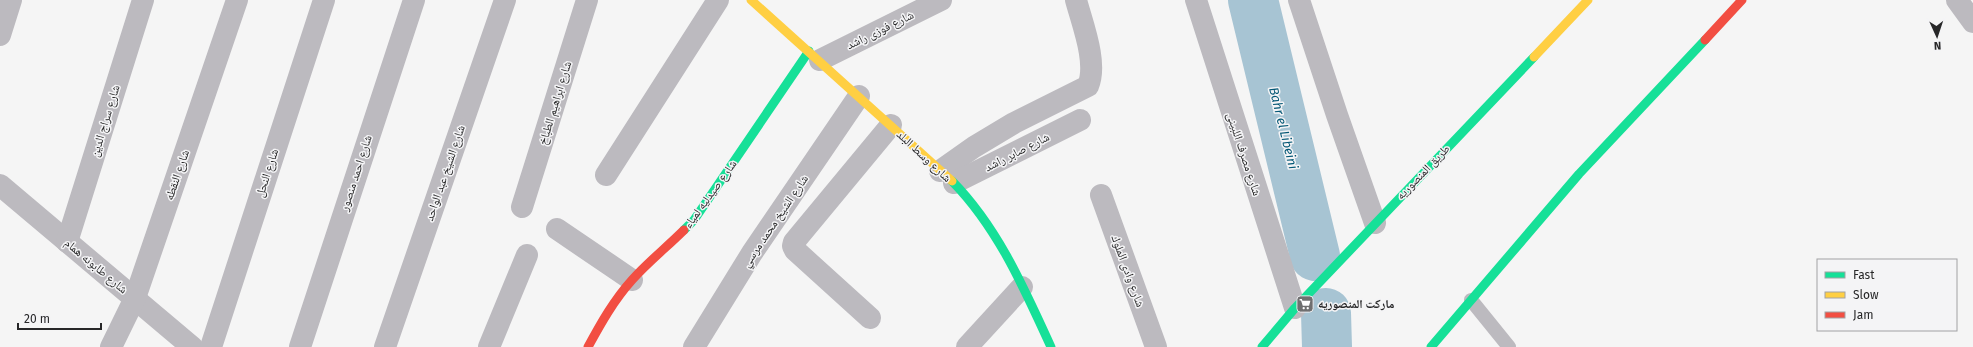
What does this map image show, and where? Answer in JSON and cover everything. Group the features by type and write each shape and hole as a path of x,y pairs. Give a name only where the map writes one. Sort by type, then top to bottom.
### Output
{"street":[{"path":"0,35 11,0"},
{"name":"شارع سراج الدين","path":"67,242 144,0"},
{"name":"شارع النقطه","path":"111,347 135,298 237,0"},
{"name":"شارع النحل","path":"211,347 324,0"},
{"name":"شارع احمد منصور","path":"300,347 414,0"},
{"name":"شارع الشيخ عبد الواحد","path":"384,347 505,0"},
{"name":"شارع ابراهيم الطباخ","path":"522,207 587,0"},
{"path":"606,175 718,0"},
{"name":"شارع وسط البلد","path":"751,0 947,177 976,208 991,229 1022,287 1051,347"},
{"name":"شارع فوزى راشد","path":"814,56 941,0"},
{"path":"947,177 974,147 1014,123 1088,86 1091,79 1092,62 1076,0"},
{"name":"شارع مصرف اللبينى","path":"1196,0 1295,308"},
{"path":"1300,0 1337,115 1375,223"},
{"name":"طريق المنصوريه","path":"1262,347 1295,308 1588,0"},
{"path":"1431,347 1579,174 1742,0"},
{"path":"1957,0 1973,22"},
{"name":"شارع صيدليه لمياء","path":"588,347 611,305 658,253 677,238 694,220 814,56"},
{"name":"شارع الشيخ محمد مرسي","path":"694,347 752,253 859,96"},
{"name":"شارع صابر راشد","path":"947,177 1080,120"},
{"path":"870,318 794,250 793,246 794,242 890,125"},
{"name":"شارع طابونه همام","path":"0,185 192,347"},
{"name":"شارع وادى الملوك","path":"1101,195 1156,347"},
{"path":"557,230 632,280"},
{"path":"489,347 527,255"},
{"path":"967,347 1022,287"}],"lane":[{"path":"1471,300 1509,347"}],"waterway":[{"name":"Bahr el Libeini","path":"1253,0 1315,256"},
{"name":"Bahr el Libeini","path":"1326,313 1327,347"}],"traffic: fast":[{"path":"1431,347 1579,174 1705,40"},
{"path":"684,230 694,220 809,51"},
{"path":"1262,347 1295,308 1534,57"},
{"path":"952,181 983,218 1009,260 1051,347"}],"traffic: slow":[{"path":"751,0 952,181"},
{"path":"1534,57 1588,0"}],"traffic: jam":[{"path":"1705,40 1742,0"},
{"path":"588,347 608,312 625,288 644,267 684,230"}],"place":[{"name":"ماركت المنصوريه","path":"1305,304"}]}
